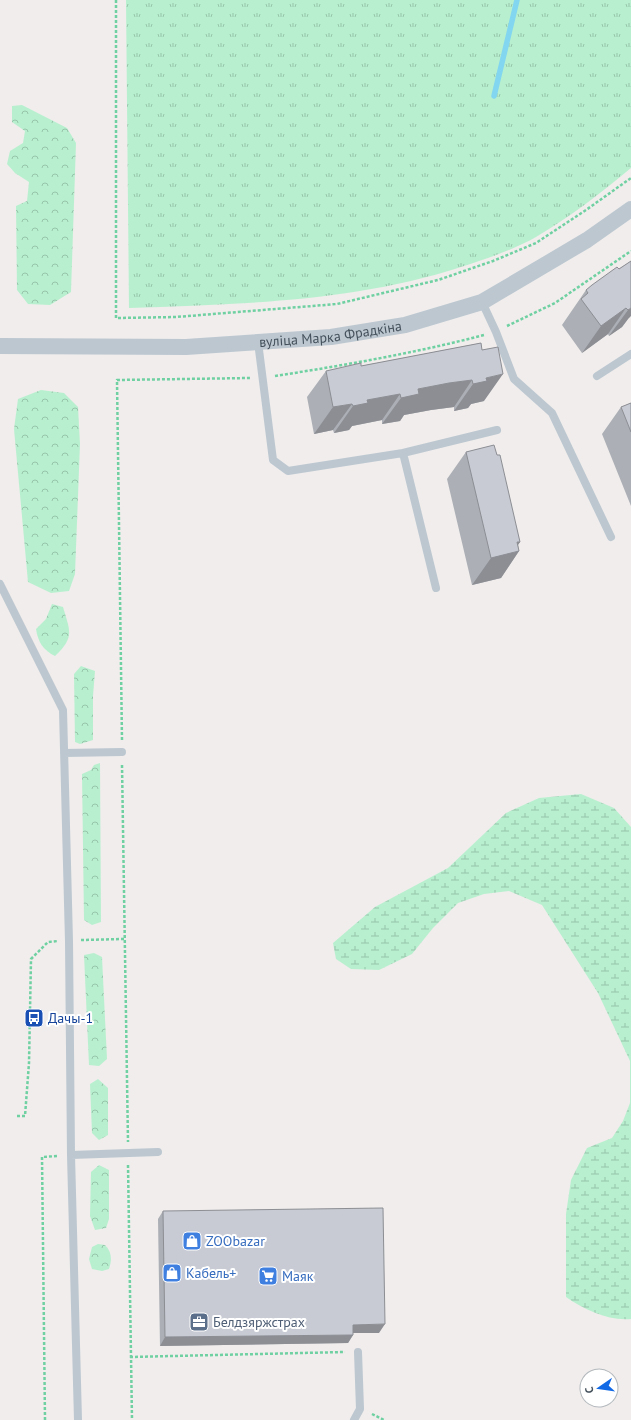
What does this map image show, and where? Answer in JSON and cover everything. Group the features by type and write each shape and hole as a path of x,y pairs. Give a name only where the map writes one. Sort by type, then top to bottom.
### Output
{"street":[{"name":"вуліца Марка Фрадкіна","path":"0,346 186,347 331,337 405,325 482,302 587,240 631,210"}],"lane":[{"path":"482,302 496,332 514,379 552,413 611,537"},
{"path":"258,342 273,460 288,471 403,453 497,430"},
{"path":"597,376 631,354"},
{"path":"403,453 436,588"},
{"path":"0,584 64,710 69,941 71,1154 78,1420"},
{"path":"64,753 122,752"},
{"path":"71,1154 158,1152"},
{"path":"354,1420 360,1409 358,1352"}],"path":[{"path":"116,0 116,318 176,317 337,304 438,280 493,261 536,243 631,178"},
{"path":"117,380 132,1420"},
{"path":"17,1116 25,1116 29,1063 31,959 48,942 124,939"},
{"path":"45,1420 42,1157 71,1154"},
{"path":"130,1357 358,1352"}],"green space":[{"path":"126,0 631,0 631,168 597,196 549,229 527,242 480,261 420,279 379,288 296,299 213,305 129,308"},
{"path":"22,105 67,128 76,143 71,292 50,305 28,304 17,290 16,206 27,201 29,182 15,173 7,164 10,151 23,143 25,131 12,122 12,106"},
{"path":"41,390 64,393 78,407 80,444 75,574 69,591 51,593 28,582 14,429 18,399"},
{"path":"52,604 63,607 69,628 66,644 55,656 47,651 42,645 38,638 36,629 46,619"},
{"path":"81,666 95,671 93,696 93,740 80,744 75,742 74,674"},
{"path":"100,763 101,922 92,925 84,920 82,774 91,770 94,765"},
{"path":"581,794 614,808 631,827 631,1319 614,1318 597,1314 566,1297 566,1214 571,1180 587,1148 612,1138 623,1121 630,1103 630,1061 598,993 542,905 509,891 484,894 458,903 433,928 412,954 379,970 351,969 336,959 333,943 375,907 448,868 506,813 539,798"},
{"path":"94,953 102,957 107,1059 99,1066 89,1065 84,955"},
{"path":"98,1079 108,1088 108,1135 99,1140 92,1133 90,1084"},
{"path":"99,1165 109,1170 109,1219 106,1228 95,1230 90,1216 91,1172"},
{"path":"98,1244 105,1245 109,1250 111,1262 109,1269 102,1271 92,1269 89,1259 92,1247"}],"building":[{"path":"631,261 631,308 628,310 626,308 601,326 581,299 588,293 586,290 592,285 617,267 619,269"},
{"path":"481,343 482,350 498,347 503,374 486,378 487,381 473,384 472,380 418,389 419,394 401,398 400,394 367,400 368,403 353,406 352,404 333,407 326,371 361,363 361,366"},
{"path":"631,403 631,432 621,407"},
{"path":"494,445 497,455 500,455 520,542 517,542 519,551 491,558 466,452"},
{"name":"Маяк","path":"383,1208 385,1324 353,1325 353,1335 165,1337 163,1211"}],"waterway":[{"path":"494,96 517,0"}],"place":[{"name":"Дачы-1","path":"34,1018"},
{"name":"ZOObazar","path":"192,1241"},
{"name":"Кабель+","path":"172,1273"},
{"name":"Маяк","path":"268,1276"},
{"name":"Белдзяржстрах","path":"199,1322"}]}
